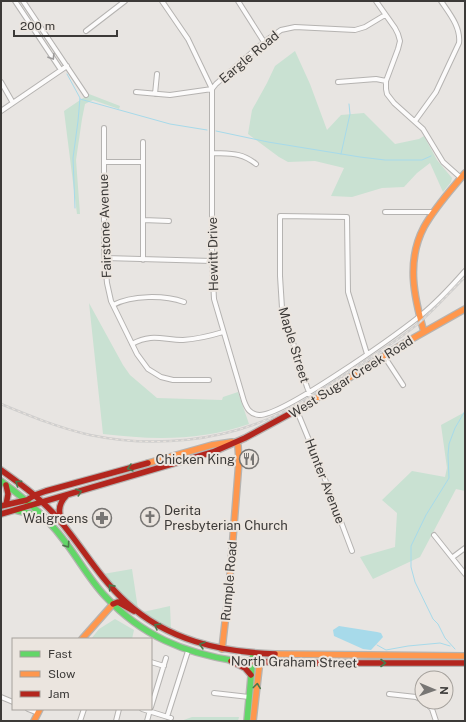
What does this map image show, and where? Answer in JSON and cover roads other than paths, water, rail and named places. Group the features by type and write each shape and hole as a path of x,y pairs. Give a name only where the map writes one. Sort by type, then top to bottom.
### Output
{"main road":[{"path":"424,332 413,281 413,261 419,238 434,212 465,173"},
{"name":"West Sugar Creek Road","path":"1,514 213,452 236,442 313,402 384,356 465,309"},
{"name":"West Sugar Creek Road","path":"3,505 27,500 35,495 212,445 236,442"},
{"name":"Rumple Road","path":"222,649 229,588 239,461 238,446 236,442"},
{"path":"148,471 166,463 167,458"},
{"name":"North Graham Street","path":"1,470 35,495 62,523 96,570 120,597 136,612 156,625 180,637 200,644 253,654 412,654 465,656"},
{"name":"North Graham Street","path":"1,481 27,500 45,517 63,539 95,584 113,604 150,633 172,645 211,658 260,663 465,663"},
{"path":"3,505 8,494 6,485"},
{"path":"62,523 58,508 66,496"},
{"path":"15,510 20,513 26,512 45,517"},
{"path":"83,638 113,604 118,602 136,612"},
{"path":"247,721 253,654"},
{"path":"253,721 261,654"},
{"path":"231,661 236,665 247,669 251,676"},
{"path":"34,721 39,711"}],"street":[{"path":"16,1 61,70"},
{"path":"23,1 86,95"},
{"path":"86,31 125,1"},
{"path":"162,1 188,39 212,89"},
{"path":"238,1 264,42"},
{"path":"376,1 398,34 400,41 386,81 386,91 390,99 424,129 443,162 461,178"},
{"path":"415,121 436,92 459,43 458,30 441,1"},
{"name":"Eargle Road","path":"136,92 170,95 212,89 277,32 288,28 302,27 355,30 365,27 385,15"},
{"path":"1,111 67,66"},
{"path":"155,94 156,74"},
{"path":"338,82 376,79 386,81"},
{"path":"1,82 13,103"},
{"name":"Hewitt Drive","path":"212,89 212,261 214,299 244,402 250,412 258,415 266,414 308,392"},
{"name":"Fairstone Avenue","path":"104,128 105,258 108,289 113,305 144,365 152,372 160,377 180,380 209,380"},
{"path":"143,142 143,260"},
{"path":"212,153 241,155 248,157 256,164"},
{"path":"104,162 143,162"},
{"path":"385,212 434,212"},
{"name":"Maple Street","path":"313,402 308,392 282,308 280,276 280,216 346,217 348,292 367,354"},
{"path":"143,220 168,221"},
{"path":"105,258 212,261"},
{"path":"308,392 367,354 420,316 465,271"},
{"path":"113,305 122,301 137,298 175,299 184,302"},
{"path":"132,344 150,337 185,340 204,338 223,332"},
{"path":"384,356 403,385"},
{"name":"Hunter Avenue","path":"297,411 352,551"},
{"path":"434,535 465,574"},
{"path":"453,557 465,548"},
{"path":"152,710 169,717 188,651"},
{"path":"152,703 166,658"},
{"path":"152,662 164,666"},
{"path":"214,693 249,697"},
{"path":"389,694 414,697"},
{"path":"1,697 12,702"},
{"path":"80,721 84,710"},
{"path":"116,721 119,710"},
{"path":"147,721 150,710"},
{"path":"432,710 436,721"}],"water":[{"path":"339,626 381,633 383,637 371,650 363,649 334,636 333,630"}],"waterway":[{"path":"67,74 80,98 73,158 75,208"},
{"path":"80,99 170,124 207,130"},
{"path":"341,154 350,114 349,104"},
{"path":"216,131 268,142 385,160 422,160 431,156"},
{"path":"455,649 445,638 438,624 433,619 415,582 411,567 411,546 426,515 449,478 449,444 455,428 465,411"},
{"path":"377,645 386,650 440,643 450,646"}],"railway":[{"path":"1,404 67,429 114,439 138,441 187,440 235,430 259,423 281,413 325,387 386,347 420,322 465,277"}],"place":[{"name":"Chicken King","path":"249,459"},
{"name":"Derita Presbyterian Church","path":"150,517"},
{"name":"Walgreens","path":"102,518"}]}
